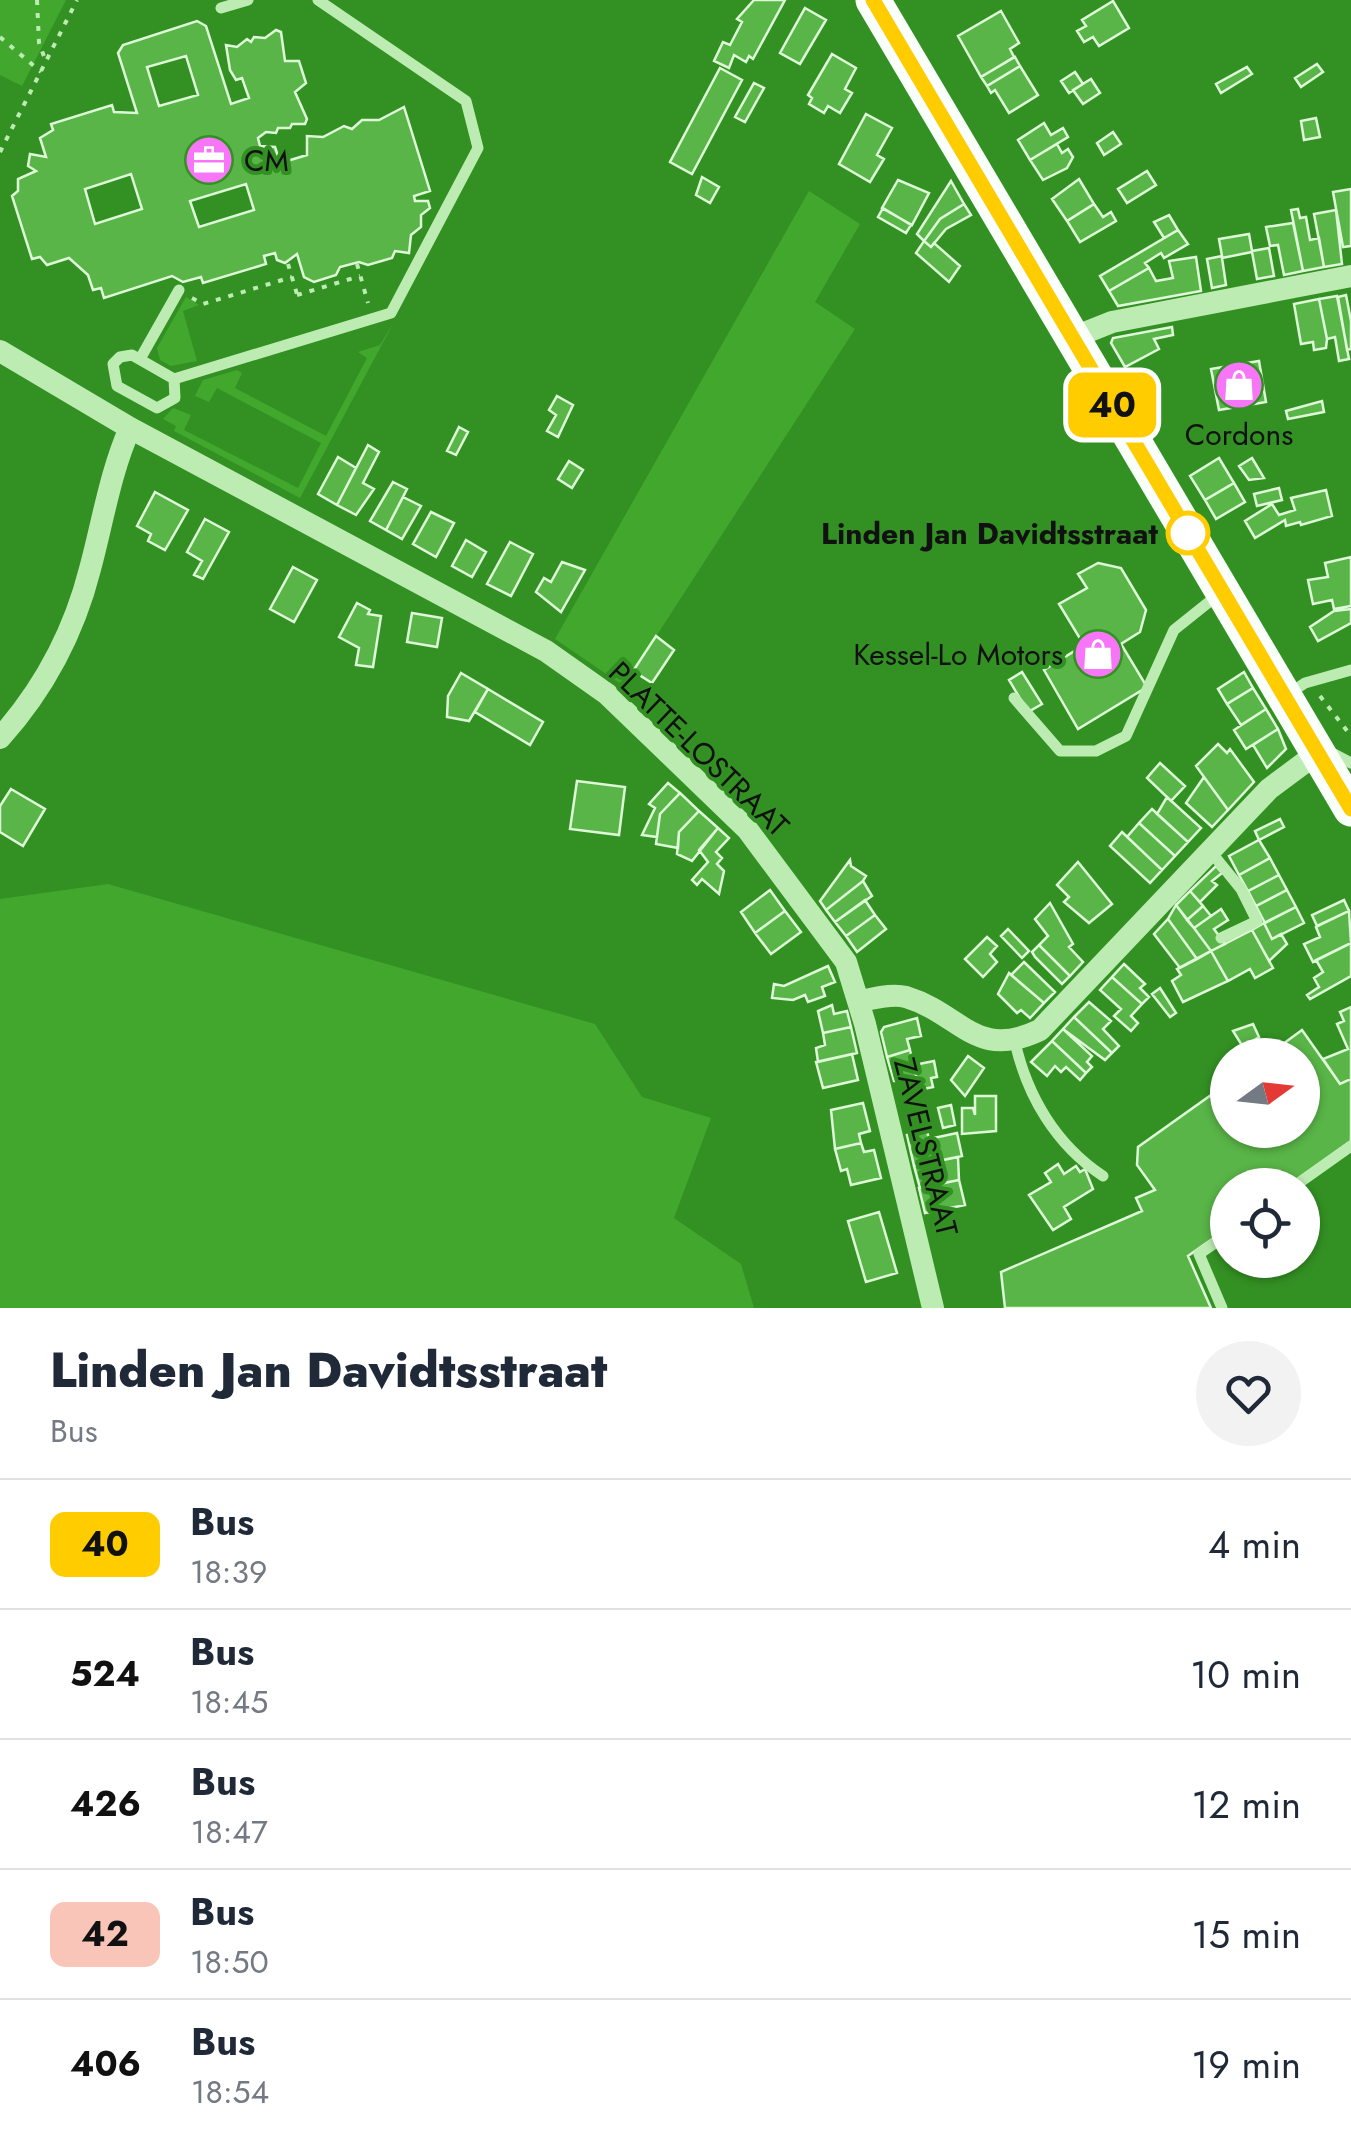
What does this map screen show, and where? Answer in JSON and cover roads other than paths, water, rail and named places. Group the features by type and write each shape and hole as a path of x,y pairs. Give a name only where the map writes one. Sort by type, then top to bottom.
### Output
{"main road":[{"path":"872,0 1222,592 1286,696 1329,753 1351,809"}],"street":[{"path":"1072,338 1112,322 1351,276"},
{"name":"PLATTE-LOSTRAAT","path":"0,351 130,428 546,651 607,694 747,829 846,962 859,1001"},
{"path":"0,738 25,710 64,644 89,573 115,461 130,428"},
{"path":"859,1001 905,997 986,1042 1015,1042 1040,1030 1270,789 1329,753"},
{"name":"ZAVELSTRAAT","path":"859,1001 933,1308"}],"lane":[{"path":"221,8 248,0"},
{"path":"174,379 176,398 157,408 117,386 113,364 120,357 140,360 174,379 391,312 478,148 466,101 318,0"},
{"path":"140,360 179,290"},
{"path":"130,428 144,401"},
{"path":"1014,698 1060,751 1096,751 1111,744 1126,736 1174,630 1222,592"},
{"path":"1286,696 1305,683 1351,670"},
{"path":"1212,852 1240,889 1257,921 1222,938"},
{"path":"1015,1042 1024,1085 1076,1157 1104,1176"},
{"path":"1320,1168 1351,1146"},
{"path":"1210,1246 1199,1254 1222,1308"}],"place":[{"name":"CM","path":"209,160"},
{"name":"Cordons","path":"1239,385"},
{"name":"Linden Jan Davidtsstraat","path":"1188,533"},
{"name":"Kessel-Lo Motors","path":"1098,654"}]}
